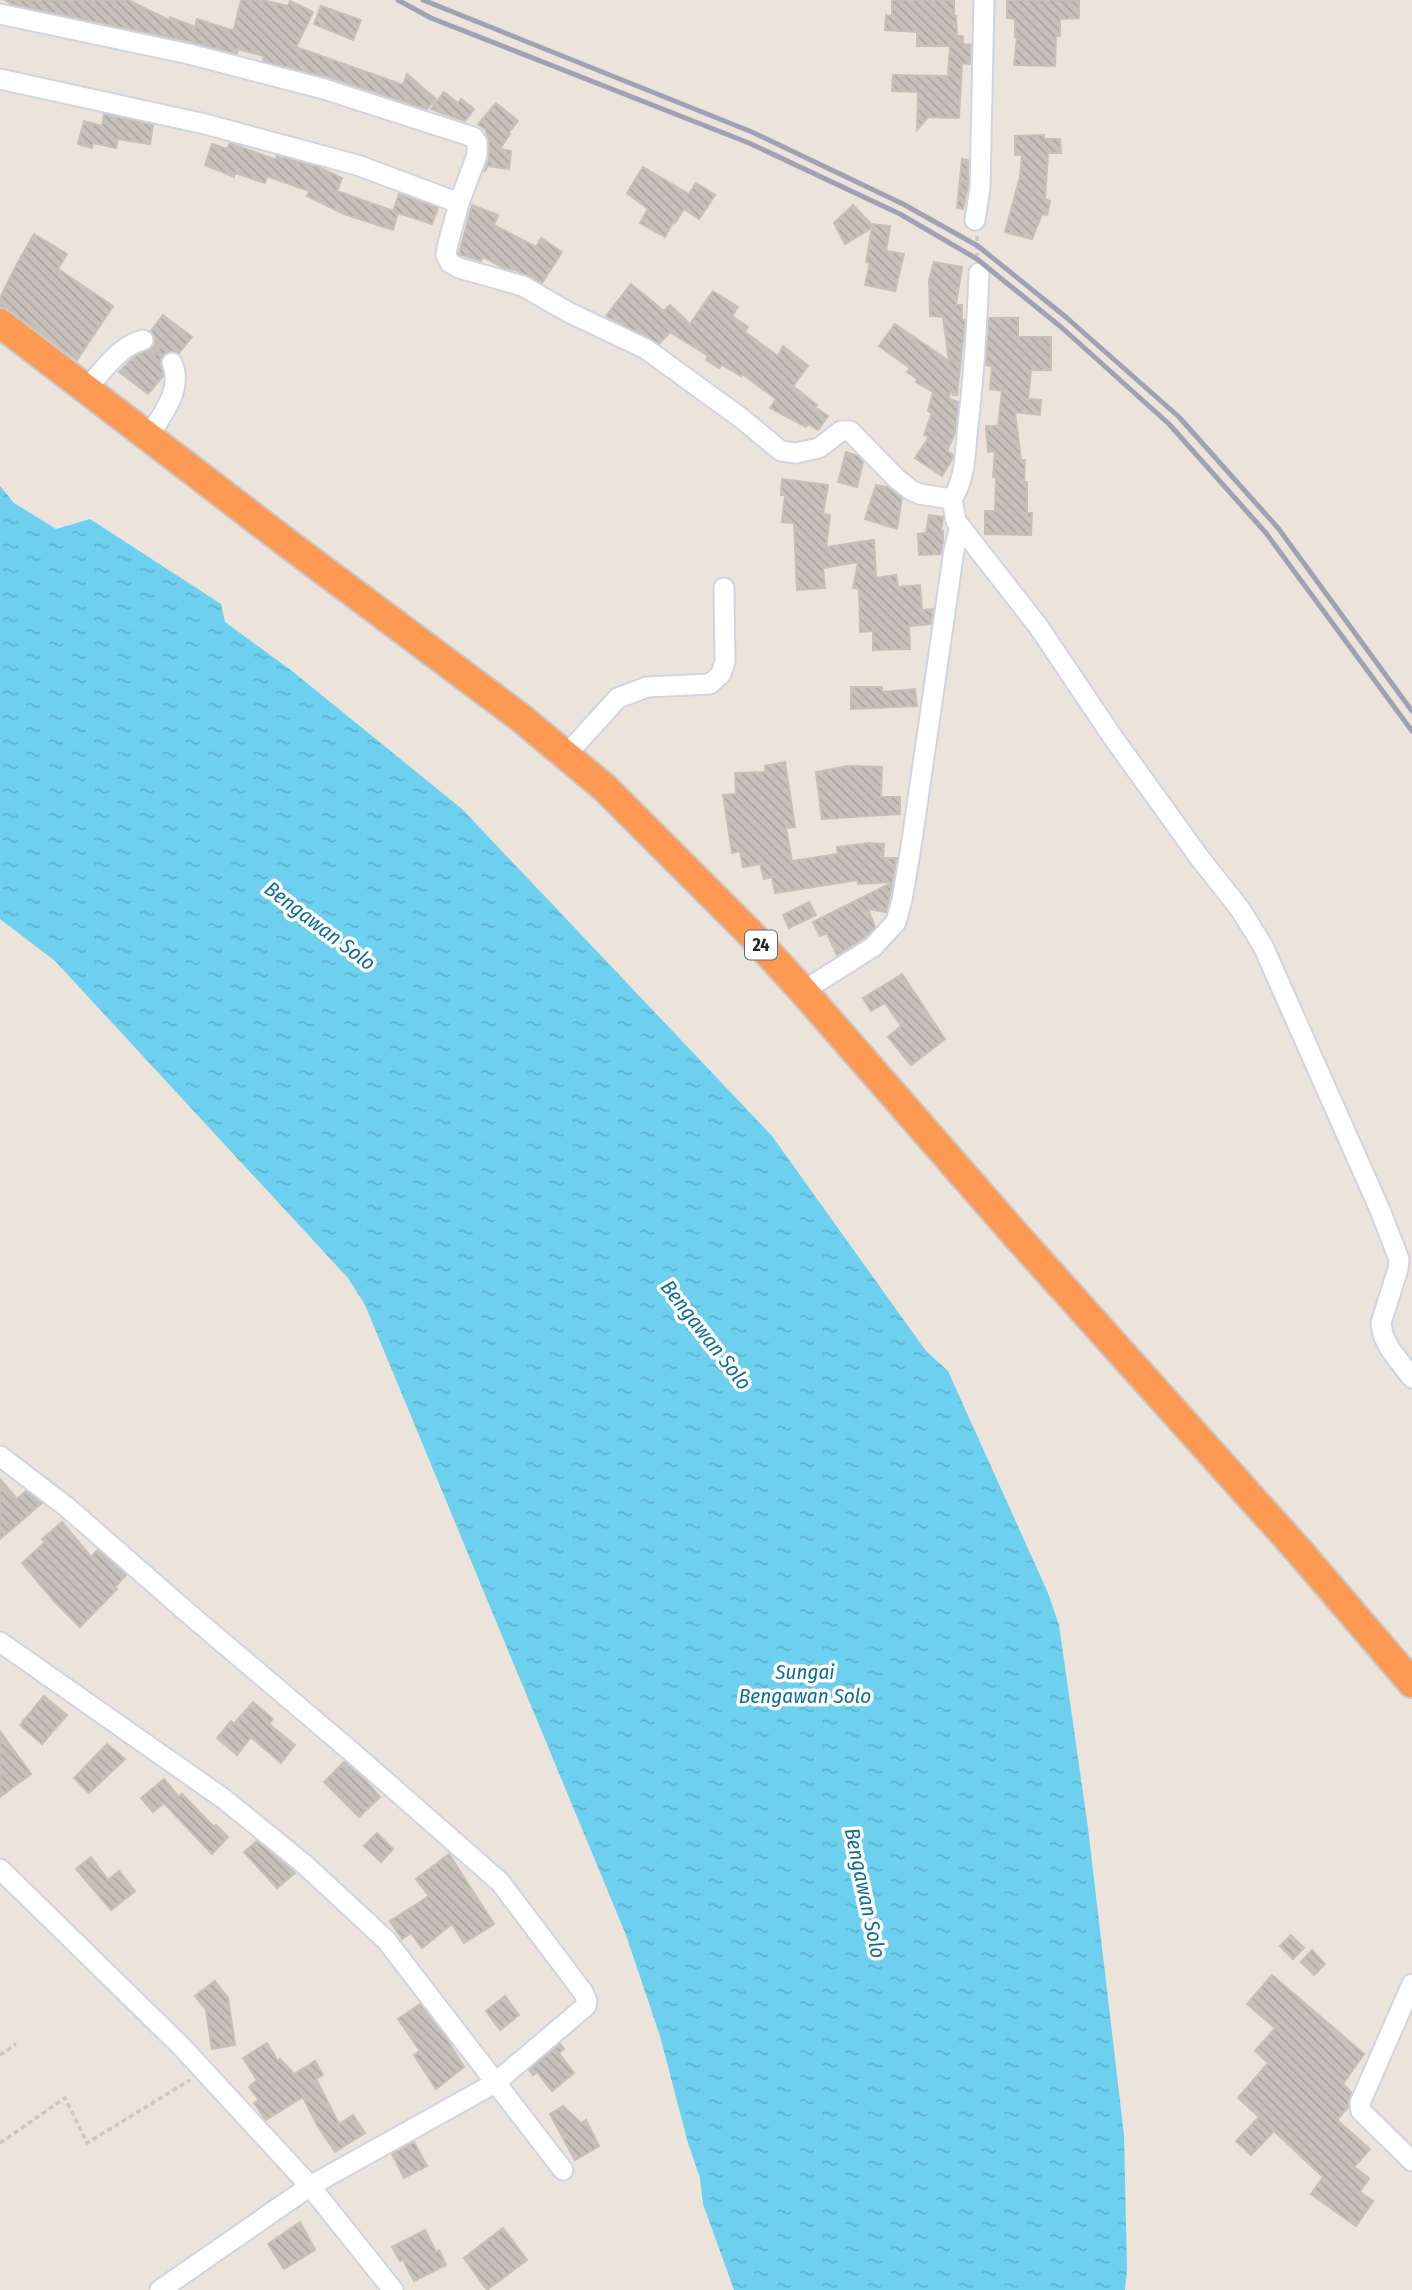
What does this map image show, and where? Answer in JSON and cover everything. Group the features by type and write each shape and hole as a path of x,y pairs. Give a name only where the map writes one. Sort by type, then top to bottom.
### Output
{"highway":[{"name":"24","path":"0,323 521,718 605,788 646,827 803,991 1014,1233 1299,1551 1412,1683"}],"street":[{"path":"975,220 980,188 985,0"},
{"path":"0,13 188,54 324,89 473,137 477,142 477,155 459,203 447,248 446,255 453,266 523,286 568,312 646,349 741,418 781,451 796,453 819,449 841,431 850,431 897,480 911,490 919,494 952,499"},
{"path":"0,79 205,124 281,144 357,165 459,203"},
{"path":"979,273 975,360 963,470 958,490 952,499 954,517 1038,626 1112,736 1240,909 1263,946 1380,1210 1399,1259 1381,1322 1383,1335 1390,1349 1412,1378"},
{"path":"87,388 132,342 144,340"},
{"path":"148,437 166,410 173,393 175,369 172,363"},
{"path":"803,991 873,947 896,922 911,847 954,550 960,527"},
{"path":"566,755 618,698 647,687 710,684 721,674 725,662 724,589"},
{"path":"0,1456 68,1508 500,1882 587,2001 586,2006 495,2083 310,2186 160,2290"},
{"path":"0,1642 224,1799 304,1864 386,1940 564,2170"},
{"path":"0,1869 204,2071 310,2186 393,2290"},
{"path":"1412,1984 1360,2103 1364,2114 1412,2161"}],"path":[{"path":"975,220 979,273"},
{"path":"0,2055 16,2044"},
{"path":"0,2143 65,2098 87,2143 204,2071"}],"water":[{"name":"Sungai Bengawan Solo","path":"0,486 14,503 56,529 90,519 221,604 225,622 292,671 462,809 772,1136 926,1351 948,1371 1048,1593 1059,1625 1088,1828 1124,2135 1127,2269 1125,2290 734,2290 703,2204 700,2178 660,2036 626,1935 365,1305 348,1278 55,961 0,919"}],"building":[{"path":"5,0 128,0 169,20 170,17 195,27 197,19 231,30 234,29 241,0 262,0 288,6 290,1 313,12 296,47 403,85 407,74 436,99 427,109 328,77 263,61 264,56 238,49 237,54 11,4"},
{"path":"892,0 954,0 957,36 963,36 963,44 971,45 970,64 962,63 959,118 928,117 917,130 918,92 892,91 893,75 948,76 950,46 917,46 917,32 885,30 886,15 892,16"},
{"path":"1007,0 1079,0 1079,18 1060,19 1060,36 1056,36 1055,66 1014,65 1017,37 1015,19 1007,18"},
{"path":"321,6 361,20 353,40 314,24"},
{"path":"444,92 458,103 461,99 474,109 465,121 431,109"},
{"path":"496,103 518,121 500,149 511,151 509,169 488,166 484,172 489,159 489,142 486,130 478,124"},
{"path":"104,114 153,125 150,144 118,139 116,148 93,143 92,148 78,144 84,121 102,126"},
{"path":"1044,135 1044,139 1060,139 1061,153 1048,153 1045,199 1050,201 1047,215 1042,214 1032,239 1005,232 1020,177 1022,155 1015,155 1015,136"},
{"path":"230,143 276,160 277,156 318,167 342,178 337,191 393,211 399,194 438,208 432,224 398,213 393,230 344,214 307,196 309,191 267,176 265,183 235,173 234,177 205,165 212,144 227,149"},
{"path":"962,159 968,160 968,187 963,209 957,208"},
{"path":"643,167 689,194 696,183 715,195 699,219 684,209 665,237 640,223 648,209 627,193"},
{"path":"472,205 498,215 494,225 536,247 541,238 562,252 542,283 483,257 481,261 459,254"},
{"path":"853,205 873,226 890,226 886,251 904,254 895,291 865,285 870,263 866,262 872,228 845,244 834,223"},
{"path":"34,234 67,254 58,269 113,306 77,360 10,310 0,307 0,298"},
{"path":"934,262 962,267 956,305 962,305 962,320 965,320 957,395 953,395 952,389 948,398 958,402 955,433 947,451 953,455 942,476 915,458 929,437 924,435 932,413 928,411 933,392 916,382 917,379 907,372 910,368 879,346 895,324 949,361 943,317 930,316 929,280"},
{"path":"631,284 664,311 670,305 690,324 713,291 738,307 732,316 748,327 745,332 778,356 783,346 808,366 793,386 828,416 818,430 808,424 806,427 770,408 776,399 742,374 741,376 722,365 719,368 706,360 708,356 670,332 659,344 606,316"},
{"path":"163,315 192,337 179,353 169,351 163,355 160,361 163,376 148,394 119,372 134,357 153,348 155,337 151,331"},
{"path":"989,318 1018,318 1018,337 1051,337 1051,370 1031,370 1028,399 1041,400 1040,415 1015,412 1021,460 1025,460 1027,513 1032,513 1031,535 985,534 985,511 995,511 996,477 993,477 995,451 988,452 986,426 998,426 1002,391 990,389 992,366 986,365"},
{"path":"846,452 858,456 863,462 857,487 838,482"},
{"path":"782,479 828,485 823,514 830,515 826,547 874,540 876,578 896,575 898,587 920,585 922,610 933,609 931,624 909,626 910,649 873,650 873,631 860,632 859,589 853,588 858,562 823,568 825,588 797,590 794,523 782,522 785,495 781,495"},
{"path":"876,485 887,487 902,498 897,529 865,519"},
{"path":"929,515 943,517 941,554 919,555 918,534 926,533"},
{"path":"851,687 882,687 882,692 915,689 917,706 851,709"},
{"path":"785,762 795,827 786,828 792,861 838,854 837,847 884,844 883,858 897,858 893,882 858,884 857,880 775,893 772,877 764,879 760,864 743,867 740,851 732,853 723,795 736,794 735,773 766,772 765,766"},
{"path":"848,766 882,767 881,797 900,797 900,814 822,819 816,772"},
{"path":"893,882 886,912 868,909 875,927 865,937 837,955 827,933 820,936 813,922"},
{"path":"809,902 816,915 789,928 783,915"},
{"path":"902,974 945,1039 911,1065 888,1037 901,1026 885,1003 871,1011 863,998"},
{"path":"0,1479 17,1499 26,1491 42,1503 0,1539"},
{"path":"62,1522 91,1557 98,1550 126,1575 115,1587 117,1589 80,1627 22,1563 45,1542 42,1539"},
{"path":"44,1696 67,1715 42,1744 20,1725"},
{"path":"253,1702 273,1719 269,1724 295,1745 281,1763 251,1737 237,1755 217,1738 231,1721 234,1724"},
{"path":"0,1731 31,1774 0,1797"},
{"path":"107,1744 125,1759 89,1793 74,1778"},
{"path":"344,1762 380,1797 359,1817 324,1782"},
{"path":"164,1779 179,1797 182,1794 214,1827 216,1825 228,1837 212,1854 164,1803 153,1812 141,1798"},
{"path":"377,1833 393,1849 381,1862 364,1846"},
{"path":"257,1841 295,1873 277,1888 244,1852"},
{"path":"449,1854 494,1924 464,1943 452,1924 422,1948 411,1933 402,1939 390,1921 429,1896 416,1879"},
{"path":"91,1857 108,1880 119,1871 135,1891 111,1910 76,1869"},
{"path":"1291,1935 1304,1948 1293,1959 1280,1946"},
{"path":"1312,1950 1325,1964 1314,1975 1301,1962"},
{"path":"1272,1975 1364,2054 1343,2084 1351,2092 1348,2107 1337,2120 1370,2149 1354,2167 1369,2178 1360,2192 1373,2201 1356,2226 1311,2194 1323,2177 1274,2131 1251,2155 1236,2141 1259,2117 1238,2098 1268,2063 1255,2051 1275,2028 1247,2004"},
{"path":"215,1981 228,1998 235,2045 212,2049 206,2010 195,1996"},
{"path":"505,1996 519,2015 500,2030 486,2011"},
{"path":"420,2004 464,2067 436,2089 414,2055 420,2051 398,2019"},
{"path":"267,2043 278,2061 280,2059 294,2074 315,2061 323,2075 316,2079 339,2124 353,2115 365,2133 335,2152 303,2097 266,2120 254,2103 259,2100 249,2087 257,2080 243,2058"},
{"path":"560,2044 564,2049 559,2053 574,2073 552,2091 537,2072 533,2075 529,2070"},
{"path":"563,2106 581,2123 586,2120 599,2146 575,2160 550,2114"},
{"path":"414,2142 427,2166 404,2178 392,2154"},
{"path":"300,2222 315,2250 284,2269 268,2244"},
{"path":"503,2228 527,2260 487,2290 464,2258"},
{"path":"425,2230 446,2265 414,2281 403,2260 400,2261 392,2247"}],"tunnel":[{"path":"143,340 172,363"}],"railway":[{"path":"398,0 431,18 749,143 900,214 977,259 1061,327 1169,424 1266,533 1412,731"},
{"path":"423,0 752,132 903,204 978,246 1067,318 1179,417 1278,528 1412,711"}],"water label":[{"name":"Bengawan Solo","path":"320,926"},
{"name":"Bengawan Solo","path":"706,1335"},
{"name":"Bengawan Solo","path":"865,1893"}]}
